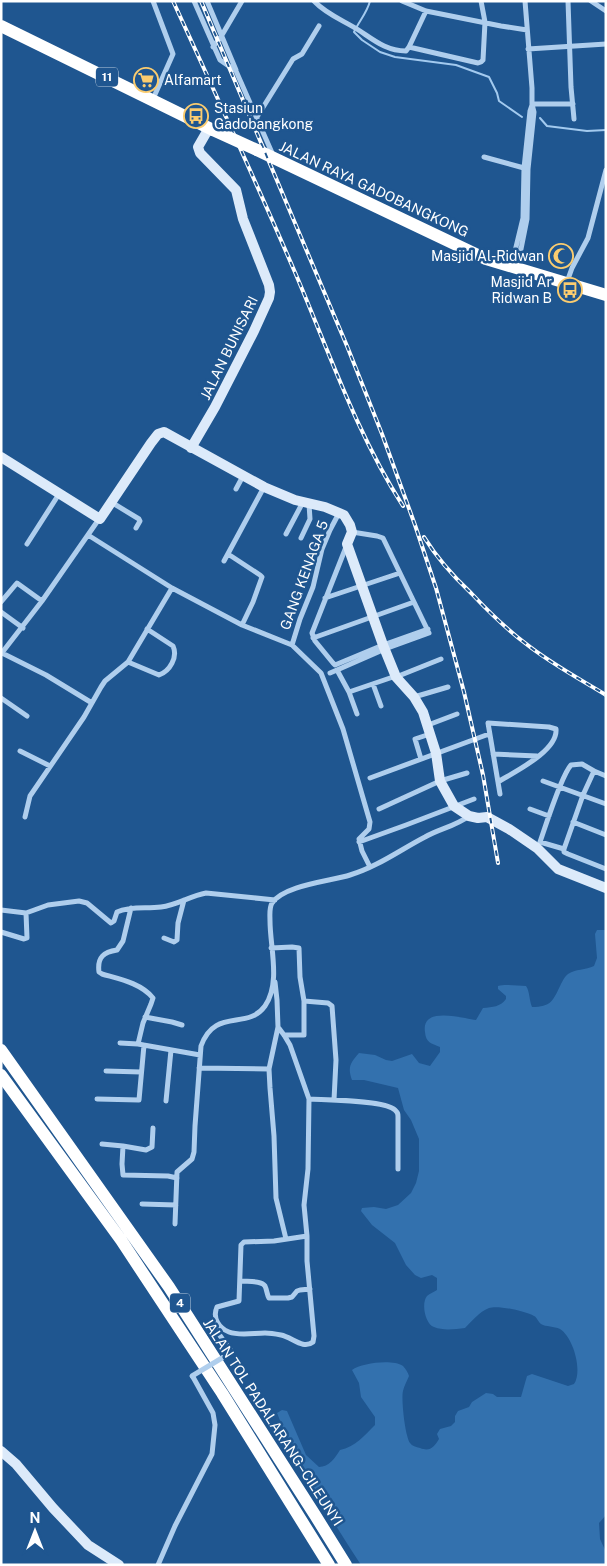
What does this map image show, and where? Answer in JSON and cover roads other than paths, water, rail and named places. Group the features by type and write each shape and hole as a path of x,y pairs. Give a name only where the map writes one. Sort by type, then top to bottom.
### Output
{"highway":[{"name":"JALAN RAYA GADOBANGKONG","path":"1,26 211,129 454,244 486,258 514,262 566,283 606,295"},
{"name":"JALAN TOL PADALARANG–CILEUNYI","path":"1,1050 169,1287 346,1565"},
{"name":"JALAN TOL PADALARANG–CILEUNYI","path":"1,1075 121,1240 227,1400 329,1565"}],"main road":[{"name":"JALAN BUNISARI","path":"191,448 254,331 270,292 243,219 236,190 204,158 199,150 198,147 211,129"},
{"path":"1,457 100,518 150,443 158,434 166,433 264,487 287,497 326,506 347,518 352,532 347,544 384,647 396,677 414,697 429,729 436,753 440,781 454,806 469,816 487,818 509,829 537,848 558,869 606,888"},
{"path":"1,1451 16,1464 53,1508 88,1545 119,1565"}],"street":[{"path":"152,100 174,54 153,1"},
{"path":"194,1 220,60 236,71"},
{"path":"207,1 274,158"},
{"path":"213,47 242,1"},
{"path":"314,1 333,16 375,42 392,49 406,51 426,11"},
{"path":"402,1 426,11 527,30"},
{"path":"409,47 481,62 483,60 485,22 481,1"},
{"path":"514,262 523,218 524,168 532,104 525,1"},
{"path":"568,1 574,119"},
{"path":"591,1 606,11"},
{"path":"256,117 293,59 302,54 319,26"},
{"path":"528,49 606,44"},
{"path":"532,104 573,104"},
{"path":"514,262 520,249 527,219 528,169 534,112 532,104"},
{"path":"484,157 524,168"},
{"path":"566,283 588,238 606,170"},
{"path":"236,489 243,476"},
{"path":"224,561 264,487"},
{"path":"27,544 59,494"},
{"path":"111,502 139,519 140,521 136,528"},
{"path":"286,534 306,502"},
{"path":"301,538 310,519 306,502"},
{"name":"GANG KENAGA 5","path":"292,645 312,587 322,549 339,513"},
{"path":"92,703 46,675 1,654 42,601 100,518"},
{"path":"347,544 312,633 313,638 336,665 429,633 383,538 352,532"},
{"path":"88,535 172,588 242,624 292,645 321,673 343,729 370,822 369,829 359,839 370,868"},
{"path":"228,554 262,577 253,602 242,624"},
{"path":"326,598 400,573"},
{"path":"1,602 17,583 42,601"},
{"path":"25,817 30,796 84,717 105,681 128,662 172,588"},
{"path":"313,638 414,602"},
{"path":"1,612 22,628"},
{"path":"128,662 159,675 165,673 172,664 175,654 173,646 147,629"},
{"path":"330,674 384,647"},
{"path":"349,692 396,677 441,659"},
{"path":"337,670 349,692 357,714"},
{"path":"373,684 381,706"},
{"path":"414,697 448,687"},
{"path":"1,698 27,716"},
{"path":"421,759 415,739 457,714"},
{"path":"498,782 546,750 554,742 555,728 522,724 488,724 500,794"},
{"path":"370,778 489,734"},
{"path":"20,751 50,766"},
{"path":"493,754 538,756"},
{"path":"606,776 582,764 571,765 540,842 564,849 564,852 568,854 606,868"},
{"path":"564,849 583,795 594,771"},
{"path":"379,809 440,781 467,773"},
{"path":"543,781 606,804"},
{"path":"359,842 474,799"},
{"path":"530,809 550,816"},
{"path":"286,1240 276,1198 269,1069 278,1026 271,948 271,904 291,890 370,868 423,838 462,822 469,816"},
{"path":"573,822 606,835"},
{"path":"1,910 26,913 48,906 79,901 87,903 111,923 114,921 117,912 132,908 161,907 188,897 206,893 275,900"},
{"path":"164,938 174,942 177,940 178,923 184,900"},
{"path":"97,1099 139,1100 141,1045 145,1017 153,1001 150,995 136,985 100,974 98,967 102,956 108,951 117,950 121,944 132,908"},
{"path":"1,932 25,939 28,938 26,913"},
{"path":"271,948 292,946 299,948 300,977 304,1001 304,1034 284,1035"},
{"path":"174,1224 178,1171 192,1159 194,1152 200,1055 204,1039 212,1027 247,1018 264,1008 274,980"},
{"path":"304,1001 328,1003 332,1006 336,1060 334,1100"},
{"path":"145,1017 182,1025"},
{"path":"278,1026 284,1035 301,1074 309,1099 308,1169 304,1205 306,1236 306,1261 310,1289 313,1342 304,1346 286,1336 268,1333 230,1332 215,1320 216,1307 238,1300 241,1245 245,1242 286,1240 306,1236"},
{"path":"120,1043 200,1055"},
{"path":"166,1102 171,1050"},
{"path":"199,1068 269,1069"},
{"path":"106,1071 141,1072"},
{"path":"309,1099 380,1104 388,1106 397,1112 398,1169"},
{"path":"102,1144 146,1150 152,1147 153,1128"},
{"path":"123,1146 122,1164 124,1176 177,1178"},
{"path":"142,1204 176,1206"},
{"path":"240,1281 261,1283 266,1287 269,1298 288,1298 292,1297 297,1291 310,1289"},
{"path":"158,1565 179,1518 212,1454 213,1413 192,1376 232,1352 211,1323 215,1320"}],"waterway":[{"path":"370,1 354,32 362,40 380,52 395,57 456,65 489,77 499,101 522,117"},
{"path":"540,118 547,126 587,131 606,130"}],"railway":[{"path":"173,1 279,236 357,420 386,478 403,506"},
{"path":"201,1 347,346 415,525 436,588 464,692 483,775 498,863"},
{"path":"424,537 452,573 490,613 544,657 606,695"}],"place":[{"name":"Alfamart","path":"146,80"},
{"name":"Stasiun Gadobangkong","path":"196,116"},
{"name":"Masjid Al-Ridwan","path":"561,256"},
{"name":"Masjid Ar Ridwan B","path":"570,290"}]}
